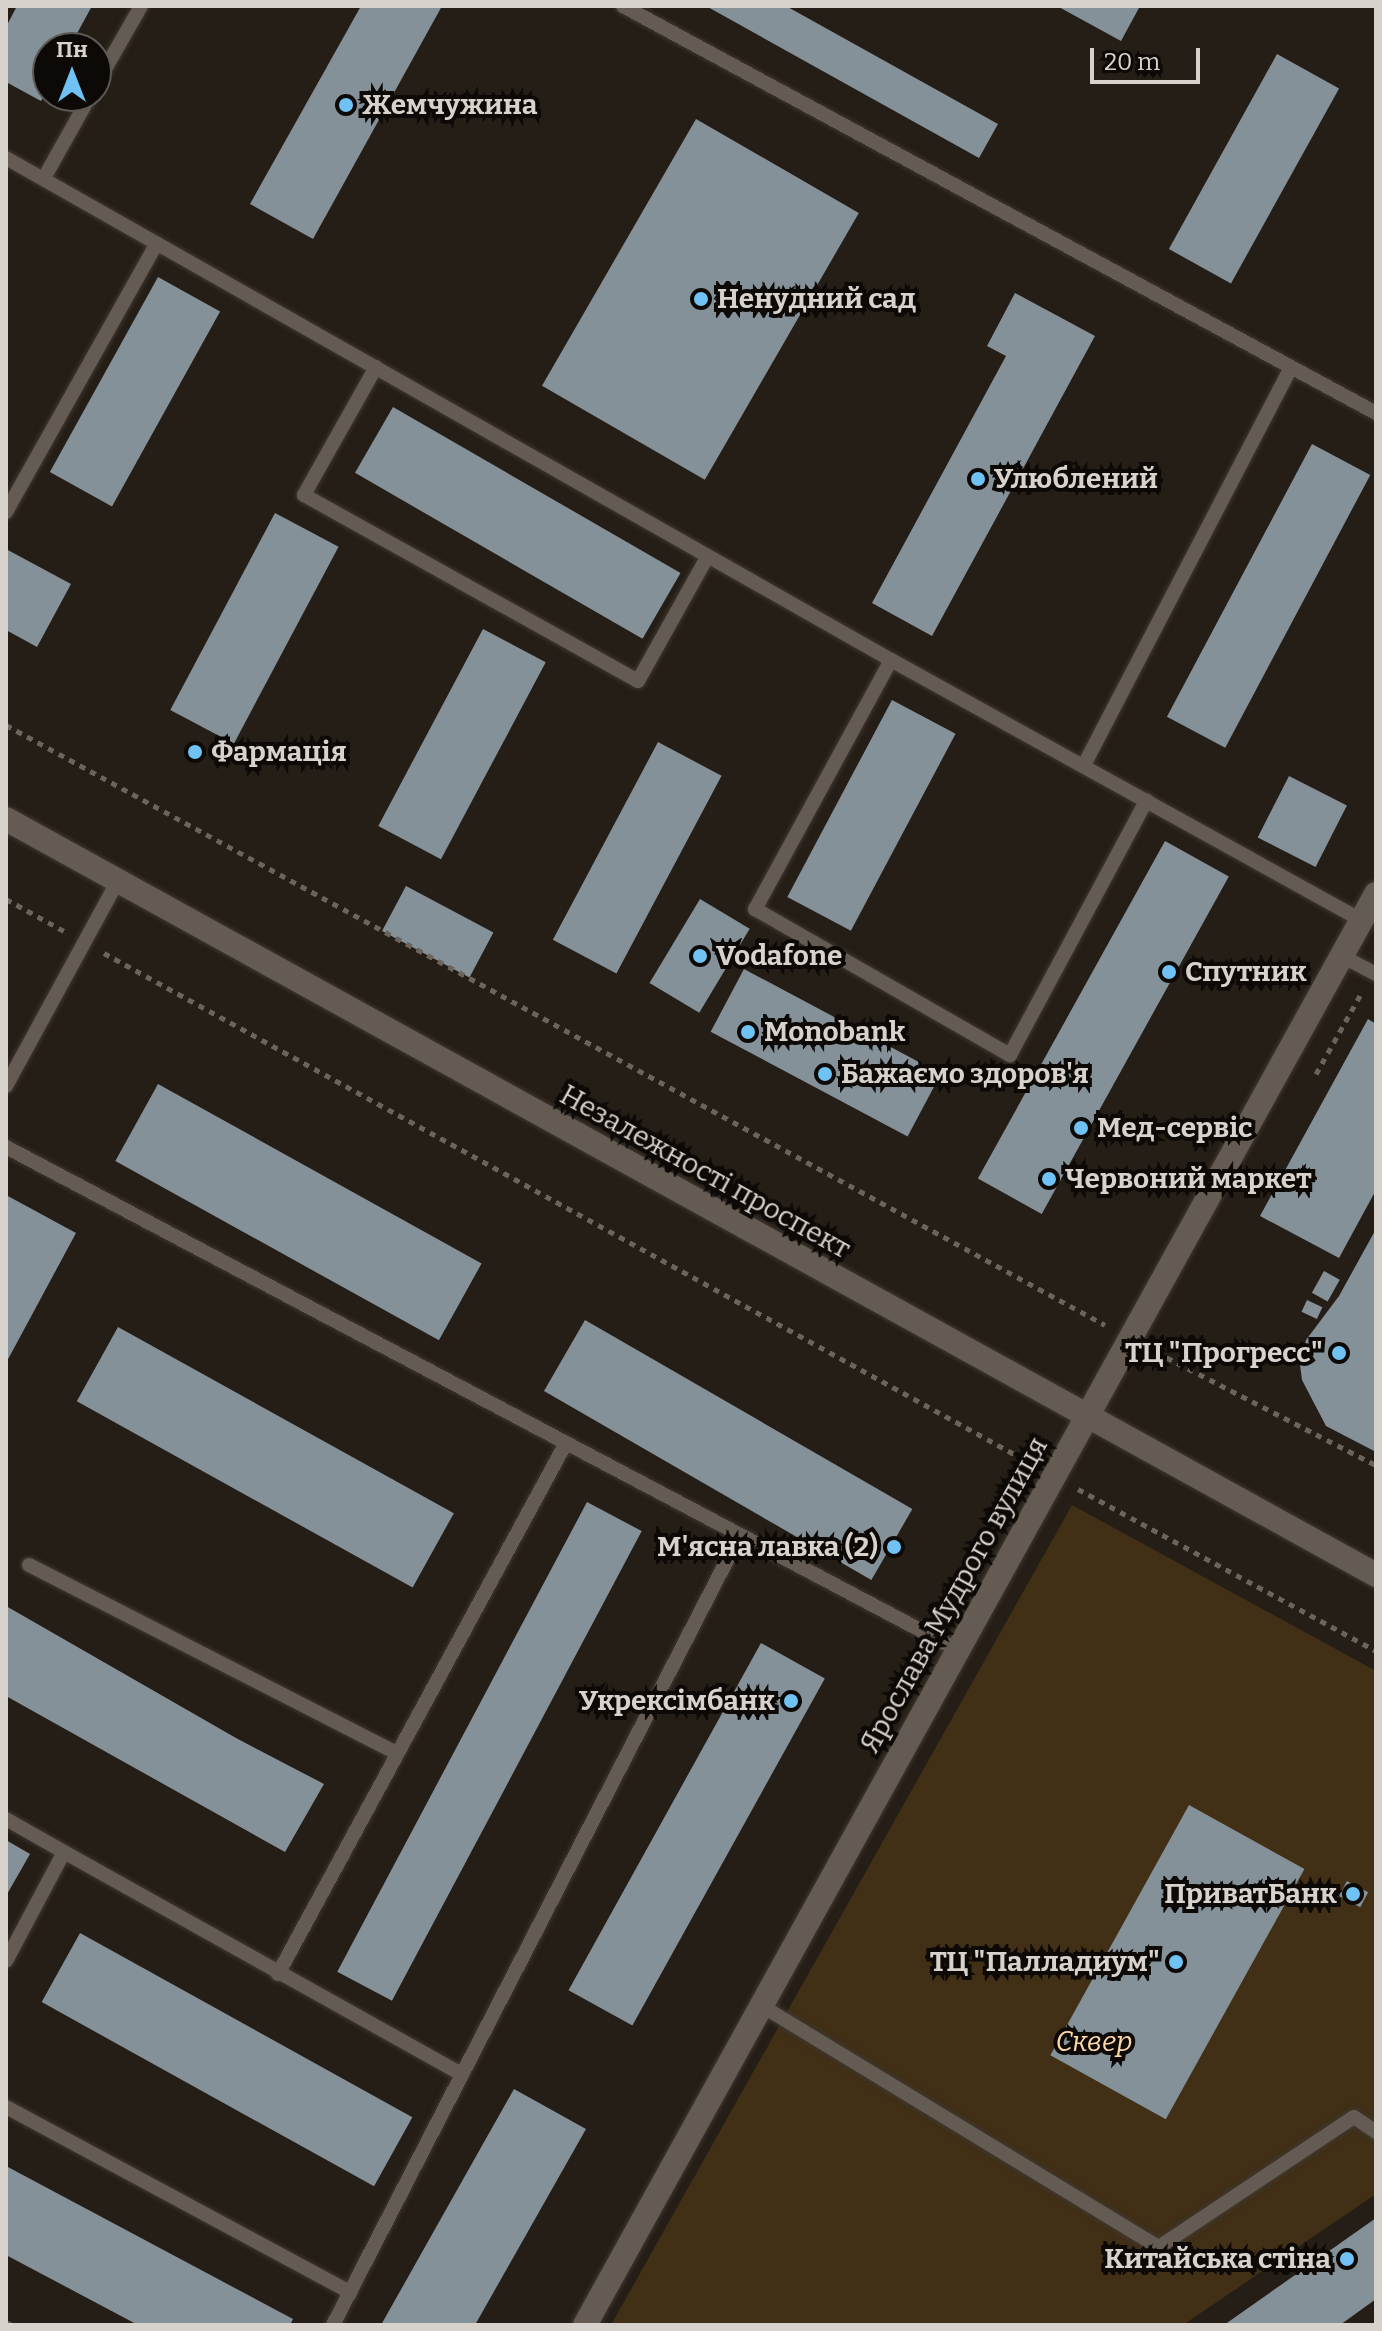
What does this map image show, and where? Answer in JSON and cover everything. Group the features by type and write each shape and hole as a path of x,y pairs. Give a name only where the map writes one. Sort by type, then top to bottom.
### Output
{"street":[{"name":"Незалежності проспект","path":"6,819 1376,1575"},
{"name":"Ярослава Мудрого вулиця","path":"585,2325 1376,894"}],"lane":[{"path":"112,57 141,6"},
{"path":"623,6 1376,413"},
{"path":"44,178 81,112"},
{"path":"6,158 891,660 1361,920"},
{"path":"6,512 157,243"},
{"path":"376,367 304,495 638,681 708,556"},
{"path":"1084,765 1291,368"},
{"path":"891,660 755,909 1010,1055 1147,800"},
{"path":"6,1086 118,881"},
{"path":"1342,956 1376,974"},
{"path":"6,1147 958,1650"},
{"path":"278,1974 566,1443"},
{"path":"333,2325 740,1535"},
{"path":"29,1565 397,1753"},
{"path":"6,1819 278,1974 462,2074"},
{"path":"6,1961 64,1852"},
{"path":"762,2006 1159,2247 1354,2117 1376,2132"},
{"path":"6,2107 350,2292"}],"path":[{"path":"6,725 1130,1339 1376,1465"},
{"path":"6,899 1376,1651"},
{"path":"6,2322 12,2325"}],"green space":[{"name":"Сквер","path":"1072,1505 1376,1671 1376,2194 1183,2325 611,2325"}],"building":[{"path":"17,6 92,6 78,32 32,32 32,96 6,82 6,27"},
{"name":"Жемчужина","path":"361,6 442,6 313,239 250,204"},
{"path":"706,6 786,6 998,124 979,158"},
{"path":"1057,6 1140,6 1121,41"},
{"path":"1277,54 1339,88 1231,283 1169,249"},
{"name":"Ненудний сад","path":"696,119 859,213 705,480 542,386"},
{"path":"158,277 220,311 112,506 50,472"},
{"name":"Улюблений","path":"1015,293 1095,336 932,636 872,603 1006,356 987,346"},
{"path":"393,407 681,573 643,639 355,473"},
{"path":"1312,444 1370,475 1225,748 1167,717"},
{"path":"275,513 339,547 234,744 170,710"},
{"path":"6,549 71,584 37,647 6,630"},
{"path":"483,629 546,662 441,859 378,826"},
{"path":"892,700 956,734 851,931 787,897"},
{"path":"658,742 722,776 616,974 553,940"},
{"path":"1289,776 1347,806 1316,867 1258,837"},
{"path":"1165,841 1229,876 1042,1214 978,1179"},
{"path":"406,886 493,932 469,978 382,931"},
{"name":"Vodafone","path":"700,899 750,929 699,1013 650,983"},
{"path":"744,969 941,1074 908,1136 711,1032"},
{"path":"1368,1019 1376,1024 1376,1190 1339,1258 1260,1216"},
{"path":"158,1084 482,1263 439,1340 115,1161"},
{"path":"6,1195 76,1233 6,1363"},
{"name":"ТЦ \"Прогресс\"","path":"1376,1229 1376,1452 1326,1426 1302,1380 1300,1365 1306,1340 1339,1296"},
{"path":"1324,1271 1340,1280 1328,1302 1312,1293"},
{"path":"1307,1300 1322,1307 1317,1319 1302,1312"},
{"path":"585,1320 912,1509 871,1580 544,1391"},
{"path":"118,1327 454,1513 413,1588 77,1401"},
{"path":"587,1502 642,1531 392,2001 337,1972"},
{"path":"6,1606 236,1738 324,1784 285,1852 6,1696"},
{"path":"761,1643 825,1678 632,2026 569,1990"},
{"name":"ТЦ \"Палладиум\"","path":"1189,1805 1304,1869 1166,2119 1050,2055"},
{"path":"6,1840 30,1854 6,1896"},
{"name":"ПриватБанк","path":"1347,1881 1368,1892 1360,1907 1339,1896"},
{"path":"80,1933 412,2117 374,2186 42,2002"},
{"path":"514,2089 586,2129 475,2325 381,2325"},
{"path":"6,2166 293,2319 290,2325 138,2325 6,2255"},
{"name":"Китайська стіна","path":"1376,2218 1376,2299 1340,2325 1224,2325"}],"place":[{"name":"Жемчужина","path":"346,105"},
{"name":"Ненудний сад","path":"701,299"},
{"name":"Улюблений","path":"978,479"},
{"name":"Фармація","path":"195,752"},
{"name":"Vodafone","path":"700,956"},
{"name":"Спутник","path":"1169,972"},
{"name":"Monobank","path":"748,1032"},
{"name":"Бажаємо здоров'я","path":"825,1074"},
{"name":"Мед-сервіс","path":"1081,1128"},
{"name":"Червоний маркет","path":"1049,1179"},
{"name":"ТЦ \"Прогресс\"","path":"1339,1353"},
{"name":"М'ясна лавка (2)","path":"894,1547"},
{"name":"Укрексімбанк","path":"791,1701"},
{"name":"ПриватБанк","path":"1353,1894"},
{"name":"ТЦ \"Палладиум\"","path":"1176,1962"},
{"name":"Китайська стіна","path":"1347,2259"}]}
